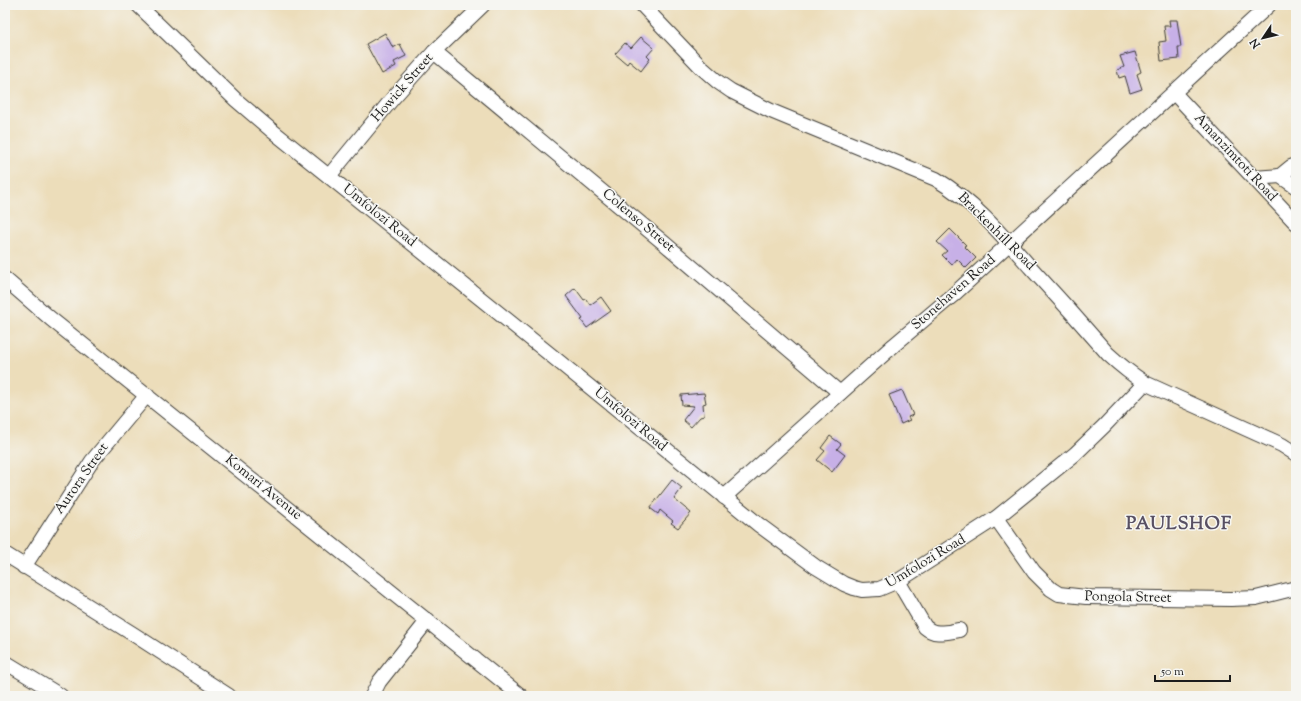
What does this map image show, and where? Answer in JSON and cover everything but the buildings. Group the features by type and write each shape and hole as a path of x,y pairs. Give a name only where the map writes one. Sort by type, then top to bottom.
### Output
{"street":[{"name":"Umfolozi Road","path":"138,5 236,100 329,176 759,525 816,567 844,584 854,588 870,590 878,589 898,581 996,518 1075,454 1145,383"},
{"name":"Howick Street","path":"329,176 393,98 434,52 483,5"},
{"name":"Brackenhill Road","path":"642,5 702,68 731,91 771,111 936,179 967,200 1010,244 1112,358 1145,383 1282,445 1296,454"},
{"name":"Stonehaven Road","path":"724,497 1010,244 1269,5"},
{"name":"Colenso Street","path":"434,52 658,238 840,393"},
{"name":"Amanzimtoti Road","path":"1174,93 1296,223"},
{"path":"1254,178 1280,176 1291,167 1296,166"},
{"path":"1280,176 1296,187"},
{"name":"Komari Avenue","path":"7,287 147,395 521,696"},
{"name":"Aurora Street","path":"24,567 92,461 147,395"},
{"name":"Pongola Street","path":"996,518 1034,572 1050,589 1059,594 1086,597 1231,600 1256,598 1296,588"},
{"path":"5,554 229,696"},
{"path":"898,581 928,630 939,633 959,630"},
{"path":"372,696 379,682 428,620"},
{"path":"5,662 61,696"}],"district":[{"name":"PAULSHOF","path":"1179,525"}]}
